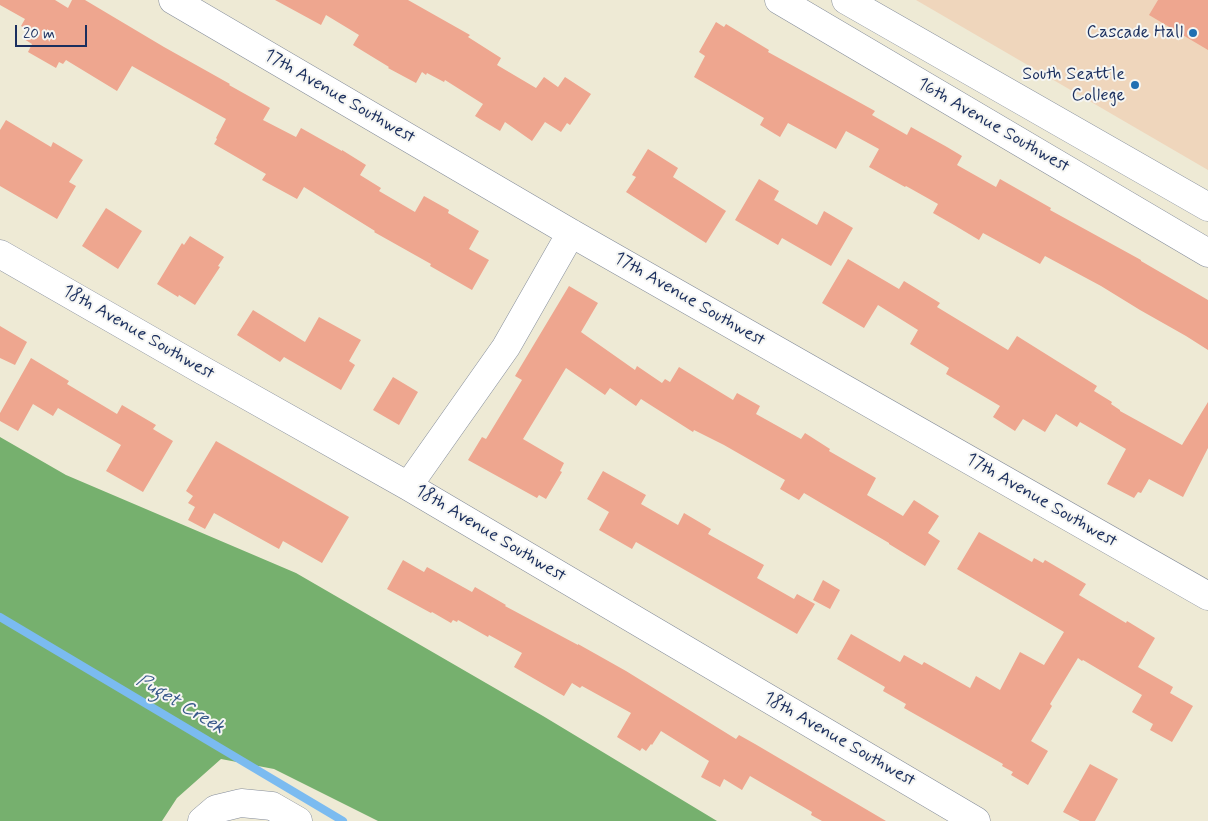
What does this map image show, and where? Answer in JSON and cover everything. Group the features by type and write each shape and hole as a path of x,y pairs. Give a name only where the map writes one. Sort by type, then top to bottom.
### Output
{"street":[{"name":"17th Avenue Southwest","path":"173,0 571,233 1208,596"},
{"name":"16th Avenue Southwest","path":"779,0 1197,246"},
{"name":"16th Avenue Southwest","path":"846,0 1207,204"},
{"path":"1197,246 1207,204"},
{"path":"408,486 506,347 571,233"},
{"name":"18th Avenue Southwest","path":"0,254 408,486 976,821"},
{"path":"209,815 241,803 272,806 298,821"}],"shaded area":[{"name":"South Seattle College","path":"916,0 1208,0 1208,170"}],"green space":[{"path":"0,437 66,475 296,573 543,716 717,821 378,821 274,769 221,759 177,798 162,821 0,821"}],"building":[{"path":"0,0 55,0 68,8 72,0 85,0 270,108 263,120 296,137 301,128 366,165 360,175 381,188 379,191 415,212 424,196 449,210 448,213 479,231 469,249 489,260 472,290 374,232 304,187 297,199 262,180 266,174 214,144 226,119 132,66 117,91 66,60 63,64 59,62 56,68 28,52 32,44 24,39 29,31 21,26 25,19 0,5"},
{"path":"275,0 408,0 470,35 468,37 501,58 497,65 536,88 544,77 558,87 565,77 591,94 570,125 567,123 561,132 545,122 532,141 505,122 500,131 475,116 483,104 445,80 444,82 422,72 416,83 388,68 353,45 359,35 326,15 321,25"},
{"name":"Cascade Hall","path":"1158,0 1208,0 1208,50 1149,15"},
{"path":"716,22 724,27 726,24 769,50 768,52 875,111 872,115 907,135 911,127 947,147 962,156 957,165 996,187 1000,179 1051,208 1050,210 1141,260 1208,300 1208,350 1101,286 1045,256 1040,264 983,233 979,240 933,213 938,204 869,167 879,149 846,131 836,149 788,123 780,137 760,125 764,118 694,77 705,56 699,52"},
{"path":"6,120 51,147 53,142 83,160 69,182 76,186 57,219 0,186 0,130"},
{"path":"648,149 678,168 673,177 726,211 706,243 626,192 636,177 632,175"},
{"path":"759,179 779,191 774,200 817,225 824,211 853,228 831,266 782,238 778,245 735,220"},
{"path":"106,208 142,231 118,269 82,246"},
{"path":"190,236 224,257 218,266 220,267 195,305 157,284 182,243 184,245"},
{"path":"848,259 899,289 904,281 940,303 937,307 1008,350 1017,336 1097,386 1094,391 1112,402 1111,404 1120,411 1182,445 1208,402 1208,448 1183,497 1149,479 1141,493 1138,492 1134,498 1107,484 1126,449 1080,422 1077,427 1056,414 1045,432 1023,419 1015,431 993,417 1000,406 946,374 949,368 910,344 918,330 878,305 864,328 822,303"},
{"path":"569,286 598,303 581,332 635,370 637,366 662,383 665,379 670,382 679,367 733,400 737,393 760,406 756,414 801,439 805,433 830,449 829,451 876,478 867,495 903,516 914,500 939,516 928,533 940,541 925,566 804,493 799,500 780,489 785,480 724,445 694,430 693,432 641,399 636,406 610,388 605,395 566,368 523,439 564,463 560,471 562,472 546,499 539,495 537,498 468,460 482,437 486,439 522,380 515,376"},
{"path":"253,310 305,342 319,317 361,340 349,361 355,365 341,390 284,357 280,362 237,335"},
{"path":"0,326 27,342 15,365 0,358"},
{"path":"31,358 69,381 67,384 117,414 122,405 156,425 153,429 173,441 143,492 106,471 121,445 58,408 53,416 33,404 18,431 0,421 0,413"},
{"path":"393,377 418,392 399,425 373,410"},
{"path":"216,441 349,517 322,563 283,541 279,549 214,513 205,529 188,520 195,507 188,503 193,496 186,491"},
{"path":"603,471 646,495 641,504 678,525 684,513 711,529 708,534 764,565 757,578 794,599 797,594 815,604 797,634 636,542 632,549 599,530 609,512 587,499"},
{"path":"979,532 1032,562 1034,558 1043,563 1045,560 1086,584 1079,595 1155,638 1138,667 1173,687 1170,693 1193,706 1172,742 1150,730 1153,724 1132,712 1142,695 1078,658 1050,704 1052,706 1031,741 1048,751 1028,785 1011,775 1013,772 1002,766 1003,764 904,708 906,704 883,691 885,687 837,659 851,634 900,662 904,655 922,665 924,662 970,688 976,676 1000,690 1020,652 1044,665 1064,632 957,569"},
{"path":"403,560 424,572 427,567 472,592 475,587 505,606 626,671 736,739 739,735 886,821 822,821 811,815 812,812 750,776 742,790 724,779 720,787 701,777 709,761 661,731 646,751 642,748 640,751 617,737 631,713 582,686 580,688 572,683 564,696 514,667 522,653 458,620 457,622 453,620 451,623 387,589"},
{"path":"823,580 840,590 830,609 813,600"},
{"path":"1090,764 1118,779 1095,821 1080,821 1063,812"}],"waterway":[{"name":"Puget Creek","path":"0,617 343,821"}],"place":[{"name":"Cascade Hall","path":"1193,33"},
{"name":"South Seattle College","path":"1135,85"}]}
